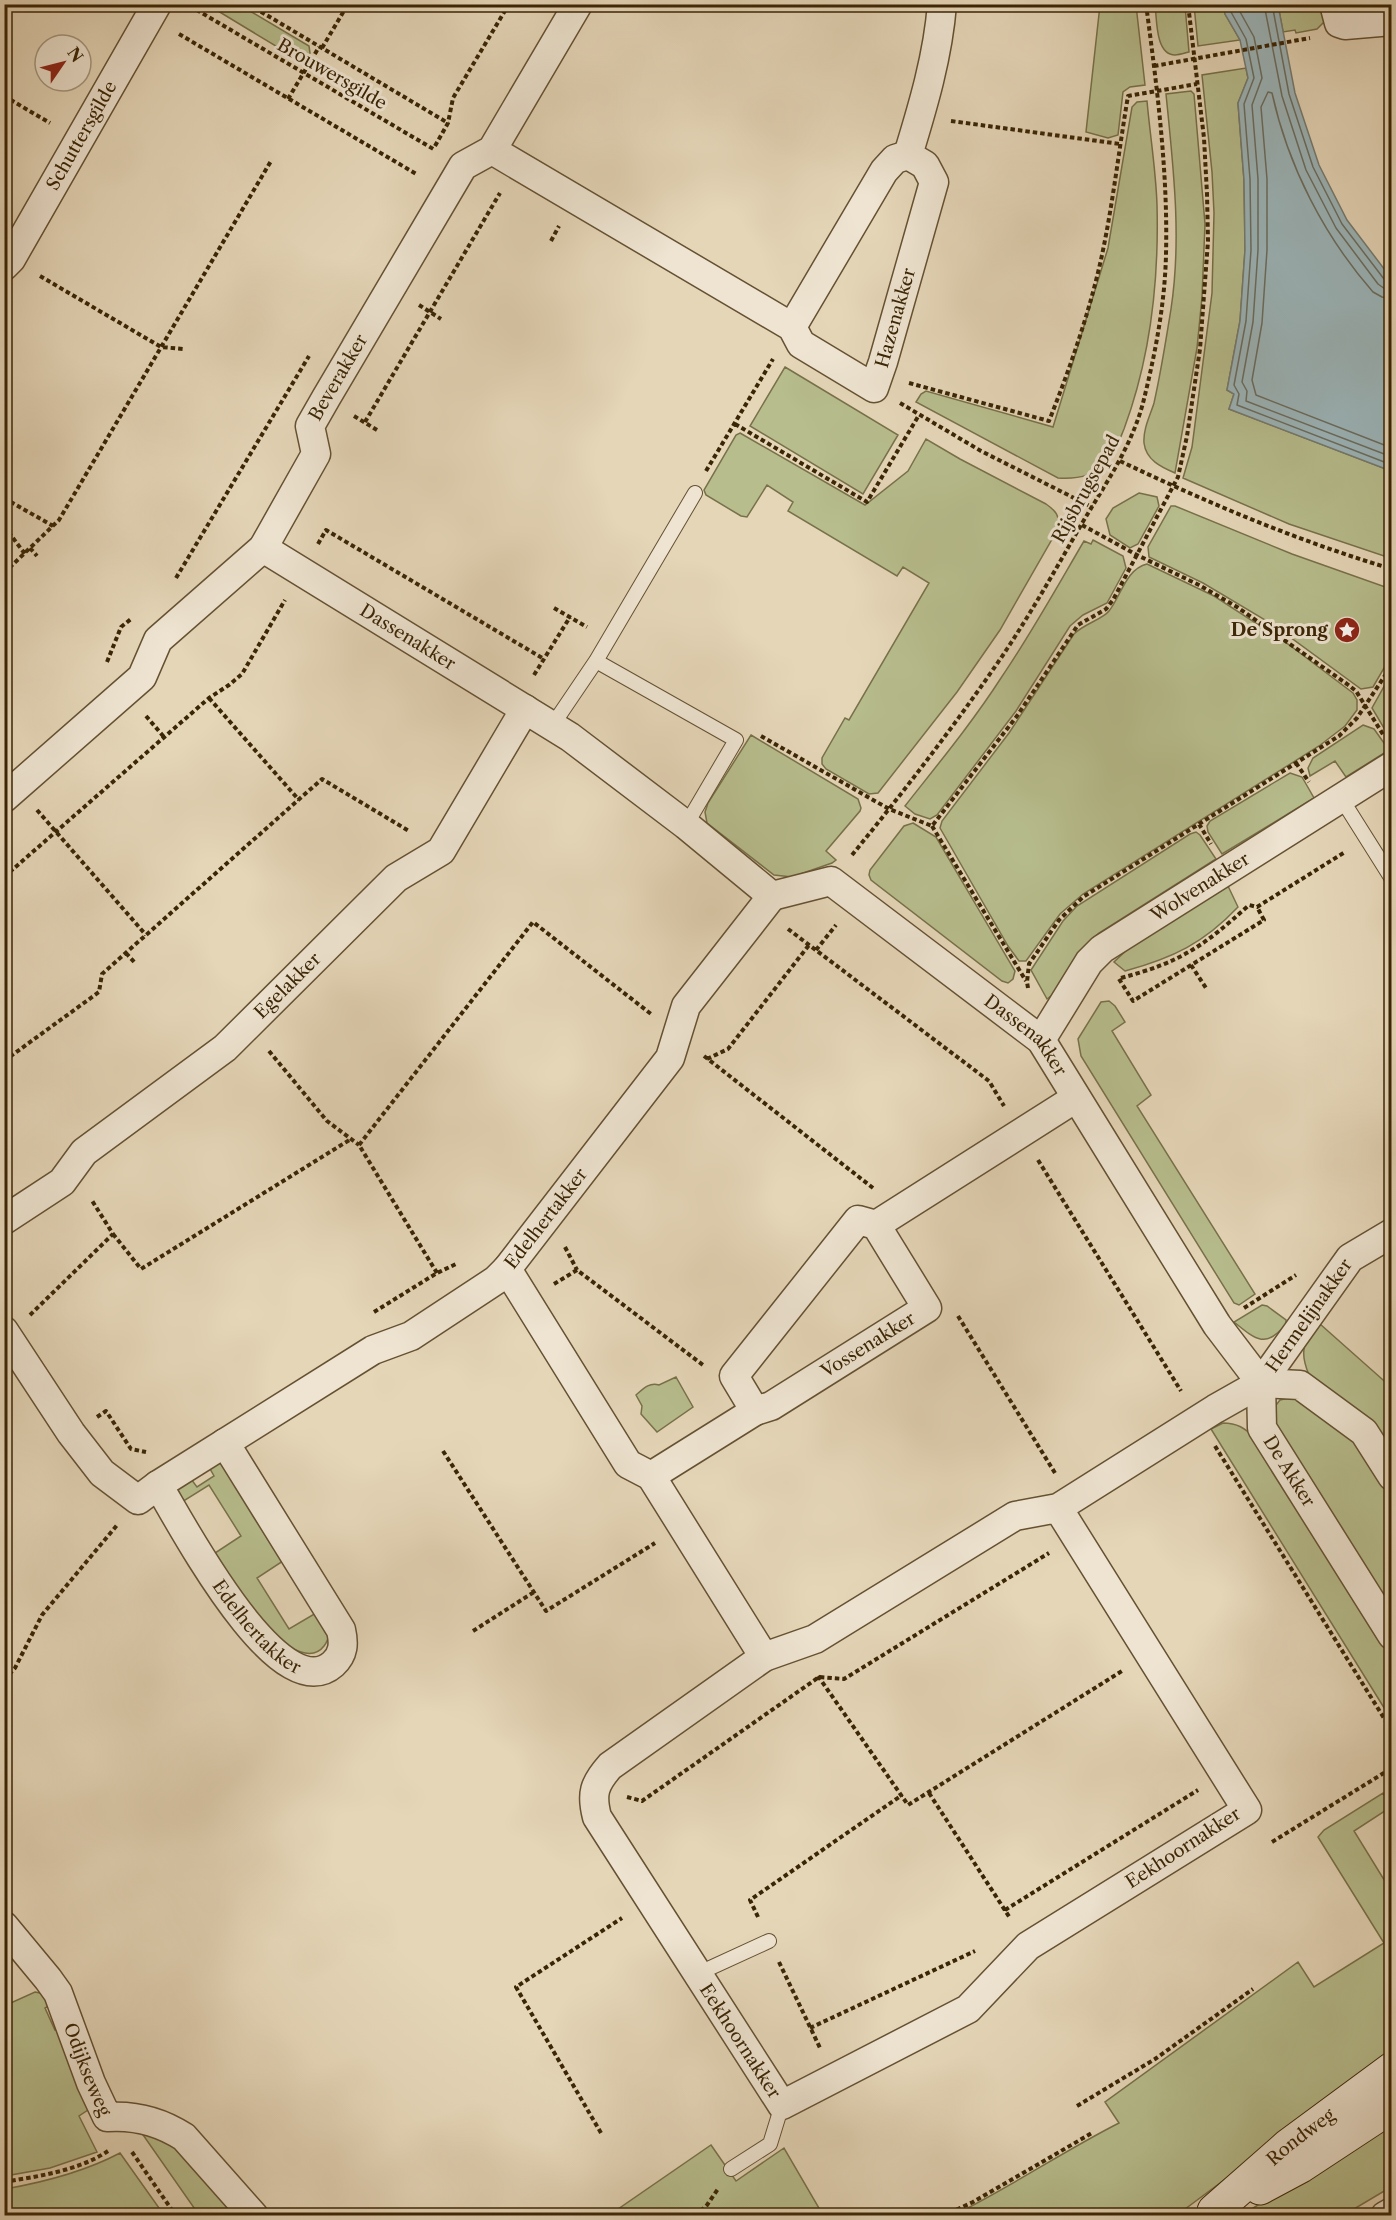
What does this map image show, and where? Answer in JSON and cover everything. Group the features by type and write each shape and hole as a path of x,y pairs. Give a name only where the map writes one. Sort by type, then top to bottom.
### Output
{"main road":[{"name":"Rondweg","path":"1211,2213 1289,2145 1392,2069"},
{"name":"Rondweg","path":"1211,2213 1301,2166 1392,2106"}],"street":[{"path":"463,166 492,150 578,4"},
{"path":"792,327 884,171 895,159 908,155 920,117 937,42 942,4"},
{"path":"1334,4 1340,23 1345,25 1392,21"},
{"name":"Schuttersgilde","path":"8,262 153,12"},
{"name":"Hazenakker","path":"492,150 792,327 801,344 874,388 934,182 925,165 908,155"},
{"name":"Beverakker","path":"11,792 142,676 158,640 263,548 316,454 310,426 463,166"},
{"name":"Dassenakker","path":"263,548 552,726 686,825 767,902"},
{"name":"Egelakker","path":"4,1220 62,1182 84,1152 218,1055 396,878 441,851 520,707"},
{"name":"Wolvenakker","path":"1041,1040 1094,958 1116,939 1341,798 1389,753"},
{"path":"767,902 831,881"},
{"name":"Dassenakker","path":"831,881 1041,1040 1216,1324 1261,1383"},
{"name":"Edelhertakker","path":"148,1493 372,1350 411,1336 484,1290 507,1269 670,1058 686,1006 767,902"},
{"path":"755,1411 734,1376 858,1220 885,1219 1076,1098"},
{"name":"Vossenakker","path":"651,1476 755,1411 771,1406 927,1308 885,1219"},
{"name":"Hermelijnakker","path":"1261,1383 1350,1258 1392,1233"},
{"path":"507,1269 628,1464 651,1476 764,1658"},
{"name":"Edelhertakker","path":"6,1333 71,1433 102,1473 148,1493 255,1634 282,1658 300,1668 322,1670 338,1659 344,1640 341,1630 225,1443"},
{"path":"595,1789 601,1776 610,1767 764,1658 815,1639 1016,1516 1064,1504 1261,1383 1300,1385 1364,1432 1392,1476"},
{"name":"De Akker","path":"1261,1383 1262,1428 1392,1635"},
{"name":"Eekhoornakker","path":"595,1789 593,1802 597,1817 782,2105 968,2009 1028,1946 1246,1810 1076,1537 1064,1504"},
{"name":"Odijkseweg","path":"4,1926 58,1993 91,2083 107,2117 129,2116 171,2129 184,2137 254,2216"},
{"path":"1385,2216 1392,2212"}],"lane":[{"path":"552,726 596,660 694,493"},
{"path":"596,660 735,740 686,825"},
{"path":"1341,798 1392,879"},
{"path":"697,1974 769,1941"},
{"path":"731,2169 770,2144 782,2105"}],"path":[{"name":"Brouwersgilde","path":"187,4 463,166"},
{"path":"248,4 448,123"},
{"path":"288,99 348,4"},
{"path":"428,158 448,123 453,98 508,4"},
{"name":"Rijsbrugsepad","path":"831,881 955,723 1004,653 1049,582 1120,461 1134,431 1143,404 1158,336 1166,256 1162,131 1146,4"},
{"path":"932,826 1017,716 1078,625 1106,609 1113,600 1174,487 1190,417 1200,349 1206,281 1207,194 1188,4"},
{"path":"153,12 176,32 418,175 423,166"},
{"path":"1154,66 1296,41"},
{"path":"874,388 898,380 1048,421 1063,385 1102,257 1128,96 1197,84"},
{"path":"4,96 79,140"},
{"path":"920,117 1120,144"},
{"path":"4,573 59,520 271,161"},
{"path":"364,422 502,189"},
{"path":"8,262 161,347 183,349"},
{"path":"694,493 792,327"},
{"path":"172,584 315,346"},
{"path":"735,423 867,502 919,415 981,451 1092,507"},
{"path":"1120,461 1174,487 1283,532 1392,569"},
{"path":"4,498 53,526"},
{"path":"1082,525 1237,607 1347,684 1356,691 1389,753"},
{"path":"4,526 25,554"},
{"path":"4,877 209,698 229,686 242,674 326,530 544,660"},
{"path":"30,548 37,556"},
{"path":"554,608 608,640"},
{"path":"104,667 121,627 138,613"},
{"path":"520,707 544,660 570,617"},
{"path":"1027,982 1029,964 1059,920 1083,897 1339,736 1349,728 1392,664"},
{"path":"209,698 299,800"},
{"path":"735,740 749,730 889,809 932,826 1027,982 1041,1040"},
{"path":"4,1061 99,992 102,974 322,779 410,832 432,857"},
{"path":"11,792 56,832 146,935"},
{"path":"1119,978 1158,967 1182,957 1209,941 1249,905 1257,907 1367,840"},
{"path":"767,902 989,1081 1392,1731"},
{"path":"1094,958 1119,978 1133,1001 1264,920 1257,907"},
{"path":"360,1145 533,922 652,1015 655,1004"},
{"path":"126,953 136,964"},
{"path":"1191,965 1206,988"},
{"path":"248,1026 327,1121 360,1145 437,1273"},
{"path":"678,1035 880,1193 885,1219"},
{"path":"71,1168 113,1234 141,1269 351,1139"},
{"path":"6,1333 113,1234"},
{"path":"367,1316 437,1273 460,1263"},
{"path":"527,1301 577,1270 712,1372 734,1376"},
{"path":"1216,1324 1300,1272"},
{"path":"952,1307 1064,1504"},
{"path":"71,1433 106,1412 131,1449 148,1453"},
{"path":"443,1451 546,1611 682,1526"},
{"path":"4,1680 15,1668 42,1615 148,1493"},
{"path":"595,1789 642,1801 819,1677 844,1679 1076,1537"},
{"path":"473,1631 534,1592"},
{"path":"797,1646 908,1805 1149,1654"},
{"path":"1272,1842 1392,1768"},
{"path":"1005,1910 1224,1774"},
{"path":"929,1792 1028,1946"},
{"path":"834,2078 750,1900 902,1795"},
{"path":"601,2133 516,1987 650,1900"},
{"path":"810,2028 976,1950"},
{"path":"1077,2106 1155,2059 1253,1989"},
{"path":"943,2216 973,2202 1092,2133"},
{"path":"4,2182 93,2160 117,2146"},
{"path":"130,2151 176,2216"},
{"path":"695,2216 707,2205 731,2169"}],"green space":[{"path":"208,5 240,5 309,46 310,53 304,63"},
{"path":"1100,5 1136,5 1145,85 1130,87 1123,92 1118,135 1108,138 1086,132"},
{"path":"1155,5 1185,5 1189,52 1175,55 1164,49 1158,35"},
{"path":"1194,5 1224,5 1225,14 1240,40 1198,46"},
{"path":"1278,5 1324,5 1324,22 1317,29 1296,33 1295,30 1283,32"},
{"path":"1246,68 1248,78 1238,103 1244,180 1245,250 1240,321 1227,390 1234,394 1229,409 1391,471 1390,558 1289,524 1183,478 1192,447 1212,293 1214,213 1202,75"},
{"path":"1191,91 1194,94 1205,224 1202,297 1197,348 1175,473 1151,458 1145,449 1144,438 1159,380 1171,309 1176,255 1175,201 1166,94"},
{"path":"1147,101 1157,205 1157,233 1151,319 1140,375 1124,429 1105,465 1088,475 1058,478 916,402 926,391 1053,427 1108,248 1132,107 1137,102"},
{"path":"785,367 898,435 863,494 750,426"},
{"path":"740,433 865,505 908,471 926,439 1046,504 1058,516 1059,527 1000,630 957,692 878,793 869,794 826,769 822,764 822,758 845,718 849,720 929,583 903,567 897,576 788,511 793,502 767,485 747,517 741,516 706,495 704,490 736,435"},
{"path":"1139,493 1157,497 1159,506 1138,544 1130,548 1110,535 1106,519 1113,508"},
{"path":"1171,506 1292,554 1391,589 1391,656 1373,687 1361,689 1272,624 1203,583 1149,557 1148,547"},
{"path":"1093,540 1123,556 1126,568 1107,603 1083,615 1070,626 1016,711 937,815 930,819 915,814 905,806 990,695 1084,541 1091,544"},
{"path":"1147,564 1214,596 1288,644 1353,693 1357,700 1357,710 1345,726 1319,746 1083,894 1060,914 1026,961 1019,961 940,828 942,821 1009,733 1074,634 1106,614 1129,577 1134,571"},
{"path":"1391,674 1391,740 1372,708"},
{"path":"1363,725 1374,729 1389,750 1346,777 1335,761 1310,776 1308,768 1313,758"},
{"path":"751,735 858,799 860,811 826,851 836,860 832,863 792,877 774,875 707,823 705,812 708,803"},
{"path":"1290,773 1302,777 1314,798 1222,854 1208,832 1207,826 1210,821"},
{"path":"913,823 936,837 1015,971 1013,979 1008,983 1002,981 871,880 870,870 904,826"},
{"path":"1196,832 1216,859 1099,933 1092,939 1055,993 1047,999 1031,970 1063,921 1077,906"},
{"path":"1228,886 1238,907 1200,940 1173,955 1125,971 1114,962 1132,945"},
{"path":"1109,1001 1125,1022 1112,1031 1151,1095 1137,1106 1255,1294 1239,1305 1234,1303 1081,1056 1078,1039 1101,1002"},
{"path":"1262,1305 1267,1306 1286,1320 1286,1324 1279,1332 1267,1339 1255,1337 1234,1322"},
{"path":"1320,1324 1391,1387 1391,1458 1309,1375 1304,1359 1304,1347"},
{"path":"676,1377 693,1407 657,1432 641,1414 642,1406 636,1395 649,1385 659,1385"},
{"path":"1298,1396 1359,1443 1391,1494 1391,1620 1272,1424 1273,1409 1280,1400"},
{"path":"1223,1423 1241,1427 1255,1438 1391,1648 1391,1719 1211,1429"},
{"path":"221,1460 283,1561 257,1578 289,1629 316,1613 325,1625 328,1635 326,1643 319,1651 300,1652 275,1637 257,1619 242,1598 215,1553 241,1536 209,1485 182,1502 174,1489 191,1479 197,1487 214,1476 209,1467"},
{"path":"1383,1793 1391,1807 1354,1831 1391,1891 1391,2056 1177,2215 952,2216 1119,2123 1105,2102 1298,1962 1314,1987 1384,1943 1318,1837 1324,1830"},
{"path":"35,1992 45,1994 52,2004 45,2008 55,2030 63,2028 91,2108 79,2116 97,2152 50,2168 5,2176 4,2006"},
{"path":"1391,2118 1391,2187 1344,2215 1241,2216"},
{"path":"141,2132 171,2140 241,2215 199,2215"},
{"path":"711,2145 736,2181 784,2148 823,2215 608,2216"},
{"path":"120,2153 164,2215 5,2215 5,2189 64,2176"}],"water":[{"path":"1224,5 1278,5 1295,93 1319,165 1347,220 1391,278 1391,471 1229,409 1234,394 1227,390 1240,321 1245,250 1244,180 1238,103 1248,78 1240,40 1225,14"}],"place":[{"name":"De Sprong","path":"1347,630"}]}
